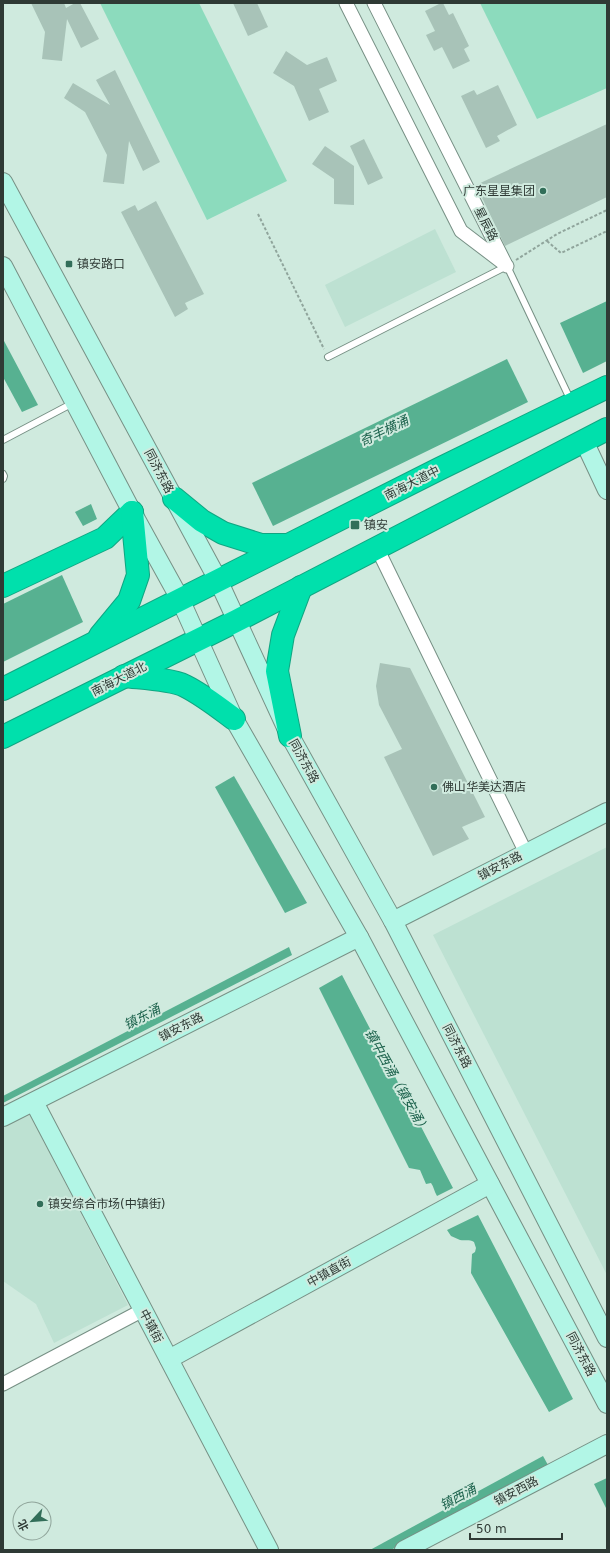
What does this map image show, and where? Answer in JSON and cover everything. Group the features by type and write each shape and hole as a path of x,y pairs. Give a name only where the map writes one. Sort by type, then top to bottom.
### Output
{"highway":[{"name":"南海大道中","path":"218,580 439,469 607,387"},
{"path":"236,621 607,429"},
{"path":"174,498 202,521 223,533 261,545 289,545"},
{"path":"3,586 105,538 132,512"},
{"path":"94,642 129,601 138,574 132,512"},
{"path":"3,688 218,580"},
{"path":"290,736 277,671 283,635 301,587"},
{"name":"南海大道北","path":"3,738 236,621"},
{"path":"124,676 184,685 234,719"}],"main road":[{"name":"同济东路","path":"3,182 218,580 290,736 393,921 607,1338"},
{"name":"同济东路","path":"3,266 132,512 180,599 234,719 360,937 607,1404"},
{"path":"584,441 607,490"},
{"name":"镇安东路","path":"393,921 607,812"},
{"name":"镇安东路","path":"3,1117 360,937"},
{"name":"中镇街","path":"34,1102 268,1550"},
{"name":"中镇直街","path":"169,1359 490,1184"},
{"name":"镇安西路","path":"404,1550 607,1444"}],"street":[{"path":"346,3 461,231 507,266"},
{"name":"星辰路","path":"374,3 507,266"},
{"path":"377,548 526,853"},
{"path":"3,1384 143,1310"}],"lane":[{"path":"328,357 507,266"},
{"name":"星辰路","path":"507,266 572,405"},
{"path":"3,440 75,403"},
{"path":"3,474 3,479"}],"path":[{"path":"507,266 557,234 607,210"},
{"path":"258,214 328,357"},
{"path":"547,241 561,253 607,231"}],"shaded area":[{"path":"100,3 199,3 287,181 207,220"},
{"path":"480,3 607,3 607,88 537,119"},
{"path":"435,229 456,272 345,327 325,285"},
{"path":"607,847 607,1275 433,935"},
{"name":"镇安综合市场(中镇街)","path":"30,1115 128,1305 54,1343 36,1304 3,1281 3,1127"}],"water":[{"path":"607,301 607,361 583,373 560,323"},
{"path":"3,339 38,405 22,412 3,377"},
{"name":"奇丰横涌","path":"507,359 528,402 273,526 252,483"},
{"path":"91,504 97,519 83,526 75,512"},
{"path":"62,575 83,622 3,662 3,604"},
{"path":"234,776 307,903 285,913 215,787"},
{"path":"289,947 292,955 3,1103 3,1096"},
{"name":"镇中西涌（镇安涌）","path":"342,975 453,1188 437,1196 431,1183 426,1184 420,1170 409,1168 319,988"},
{"path":"478,1215 573,1399 549,1412 471,1273 472,1254 475,1252 476,1248 474,1242 451,1236 447,1230"},
{"path":"543,1456 548,1465 391,1550 370,1550"},
{"path":"607,1478 607,1510 594,1484"}],"building":[{"path":"31,3 64,3 66,8 75,3 80,3 99,39 81,48 67,19 62,61 42,59 45,32"},
{"path":"233,3 257,3 268,27 248,36"},
{"path":"443,3 449,15 453,13 469,46 464,49 470,61 453,69 442,47 434,51 426,35 435,31 425,11"},
{"path":"286,51 307,65 327,57 337,81 319,89 329,112 309,121 294,86 273,73"},
{"path":"115,70 160,162 143,171 129,141 124,184 103,182 107,155 85,112 64,98 73,83 110,105 96,80"},
{"path":"498,85 517,125 497,136 500,141 486,148 461,96 474,90 477,95"},
{"name":"广东星星集团","path":"607,124 607,197 505,246 476,185"},
{"path":"364,139 383,178 368,185 350,146"},
{"path":"325,146 354,166 354,205 334,204 334,179 312,164"},
{"path":"156,201 204,294 185,303 188,309 175,317 121,212 135,205 138,211"},
{"name":"佛山华美达酒店","path":"380,663 410,668 485,817 462,827 469,839 433,856 384,757 402,749 379,705 376,686"}],"place":[{"name":"广东星星集团","path":"543,191"},
{"name":"镇安路口","path":"69,264"},
{"name":"镇安","path":"355,525"},
{"name":"佛山华美达酒店","path":"434,787"},
{"name":"镇安综合市场(中镇街)","path":"40,1204"}],"water label":[{"name":"镇东涌","path":"142,1017"},
{"name":"镇西涌","path":"458,1497"}]}
